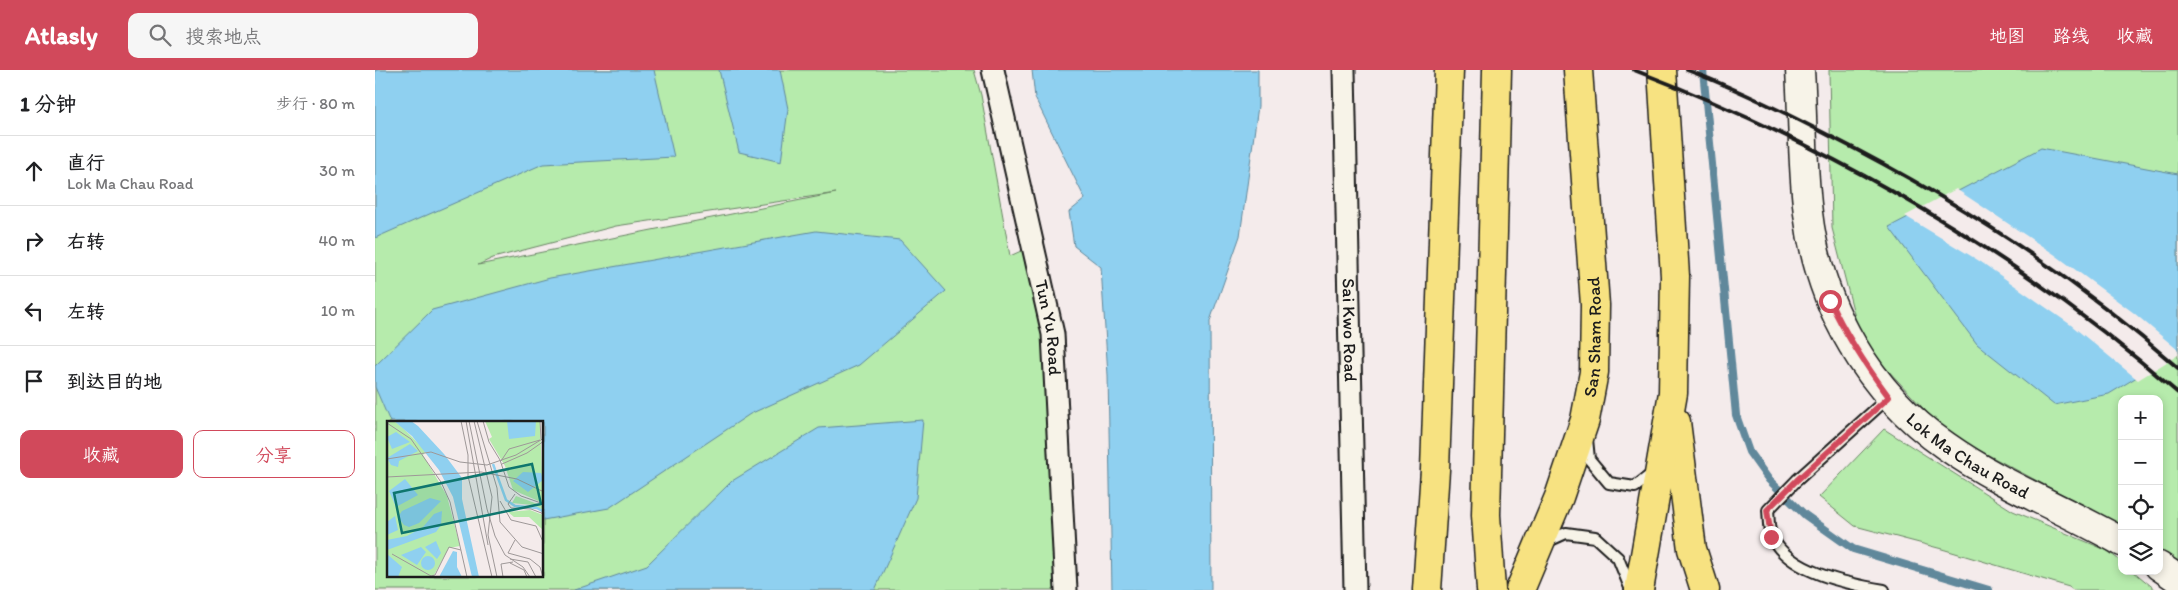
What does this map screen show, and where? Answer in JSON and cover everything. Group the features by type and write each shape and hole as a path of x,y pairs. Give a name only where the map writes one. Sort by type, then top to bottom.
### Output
{"main road":[{"path":"1427,590 1435,470 1449,70"},
{"path":"1491,590 1486,515 1497,70"},
{"name":"San Sham Road","path":"1520,590 1559,497 1585,420 1594,372 1595,305 1577,70"},
{"path":"1662,70 1675,276 1673,393 1693,549 1705,590"},
{"path":"1639,590 1673,393"}],"street":[{"name":"Tun Yu Road","path":"993,70 1053,334 1066,590"},
{"name":"Sai Kwo Road","path":"1344,70 1355,590"},
{"name":"Lok Ma Chau Road","path":"1801,70 1808,213 1819,270 1844,332 1864,364 1889,397 1945,446 1980,468 2118,540"},
{"path":"2163,569 2178,580"}],"lane":[{"path":"1883,590 1827,578 1791,559 1771,537 1767,510 1797,480 1889,397"},
{"path":"1585,420 1589,459 1609,483 1635,487 1660,468"},
{"path":"1538,546 1566,533 1595,537 1618,558 1631,590"}],"green space":[{"path":"375,70 974,70 981,95 1010,256 1032,246 1053,334 1060,590 375,590","holes":["836,193 478,265 493,258 616,226"]},
{"path":"1829,70 2178,70 2178,562 2163,553 2163,395 2118,395 2118,524 1945,432 1861,341 1832,228"},
{"path":"1884,429 2013,511 2106,550 2118,559 2118,575 2138,575 2156,590 2073,590 2069,587 1942,549 1855,526 1819,497"}],"water":[{"path":"375,70 654,70 674,157 543,164 375,238"},
{"path":"719,70 780,70 788,109 781,162 739,152"},
{"path":"1032,70 1258,70 1258,106 1240,236 1210,321 1211,590 1112,590 1108,375 1101,267 1074,246 1069,212 1085,199 1035,98"},
{"path":"2041,148 2178,174 2178,352 2109,394 2054,405 1977,344 1889,227"},
{"path":"816,231 900,240 946,291 859,365 750,414 609,508 544,520 544,421 390,421 375,387 375,366 432,310 550,278"},
{"path":"923,420 916,498 875,590 574,590 647,565 732,481 819,428"}],"pier":[{"path":"1956,189 2054,254 2134,313 2178,350 2178,355 2138,380 2071,325 1981,262 1905,216"}],"waterway":[{"path":"1703,70 1736,415 1749,452 1769,480 1805,515 1853,549 1989,590"}],"railway":[{"path":"1634,70 1708,100 1780,133 1851,169 1920,208 1987,249 2053,294 2117,342 2178,393"},
{"path":"1687,70 1741,92 1811,126 1875,159 1966,212 2011,240 2097,301 2178,368"}],"route":[{"path":"1771,537 1767,510 1797,480 1889,397 1864,364 1844,332 1830,301"}]}
